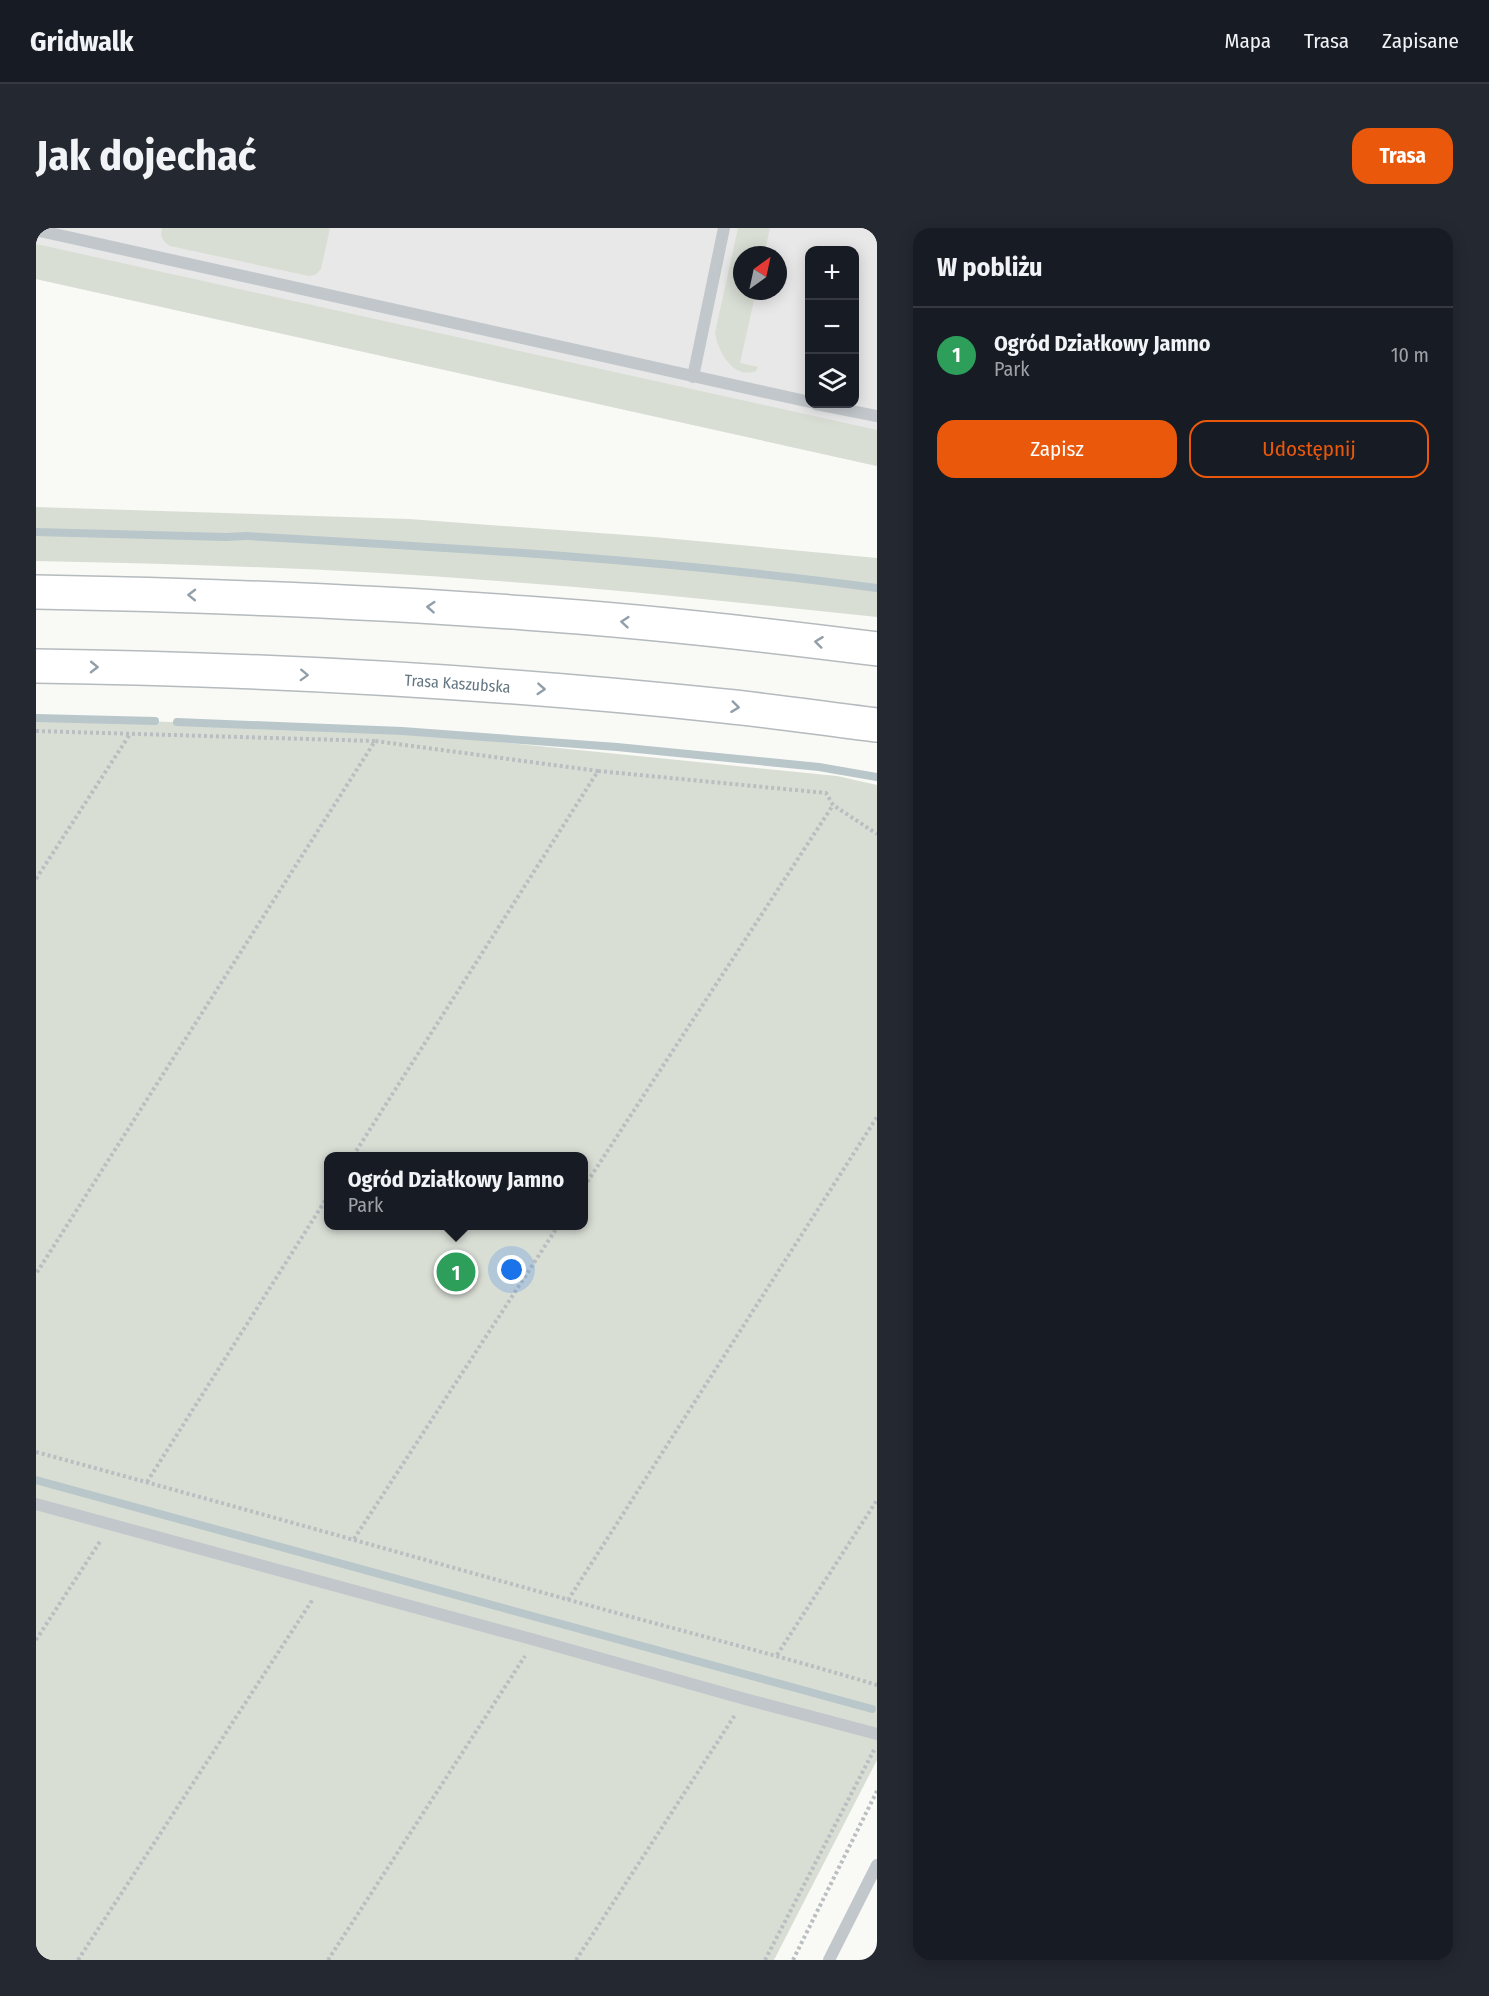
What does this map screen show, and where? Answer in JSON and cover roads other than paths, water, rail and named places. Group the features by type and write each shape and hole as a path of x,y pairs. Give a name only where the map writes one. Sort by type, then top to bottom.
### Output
{"highway":[{"path":"36,592 200,595 527,613 743,633 877,649"},
{"name":"Trasa Kaszubska","path":"36,666 395,679 544,689 725,706 877,725"}],"lane":[{"path":"693,377 724,228"},
{"path":"36,230 805,401"},
{"path":"836,408 877,416"},
{"path":"36,1504 535,1640 745,1700 877,1734"},
{"path":"829,1960 877,1865"}],"waterway":[{"path":"36,532 247,536 484,550 641,562 877,588"},
{"path":"36,718 155,721"},
{"path":"177,722 402,731 617,747 819,767 877,777"},
{"path":"36,1480 872,1709"}],"place":[{"name":"Ogród Działkowy Jamno","path":"456,1272"}]}
